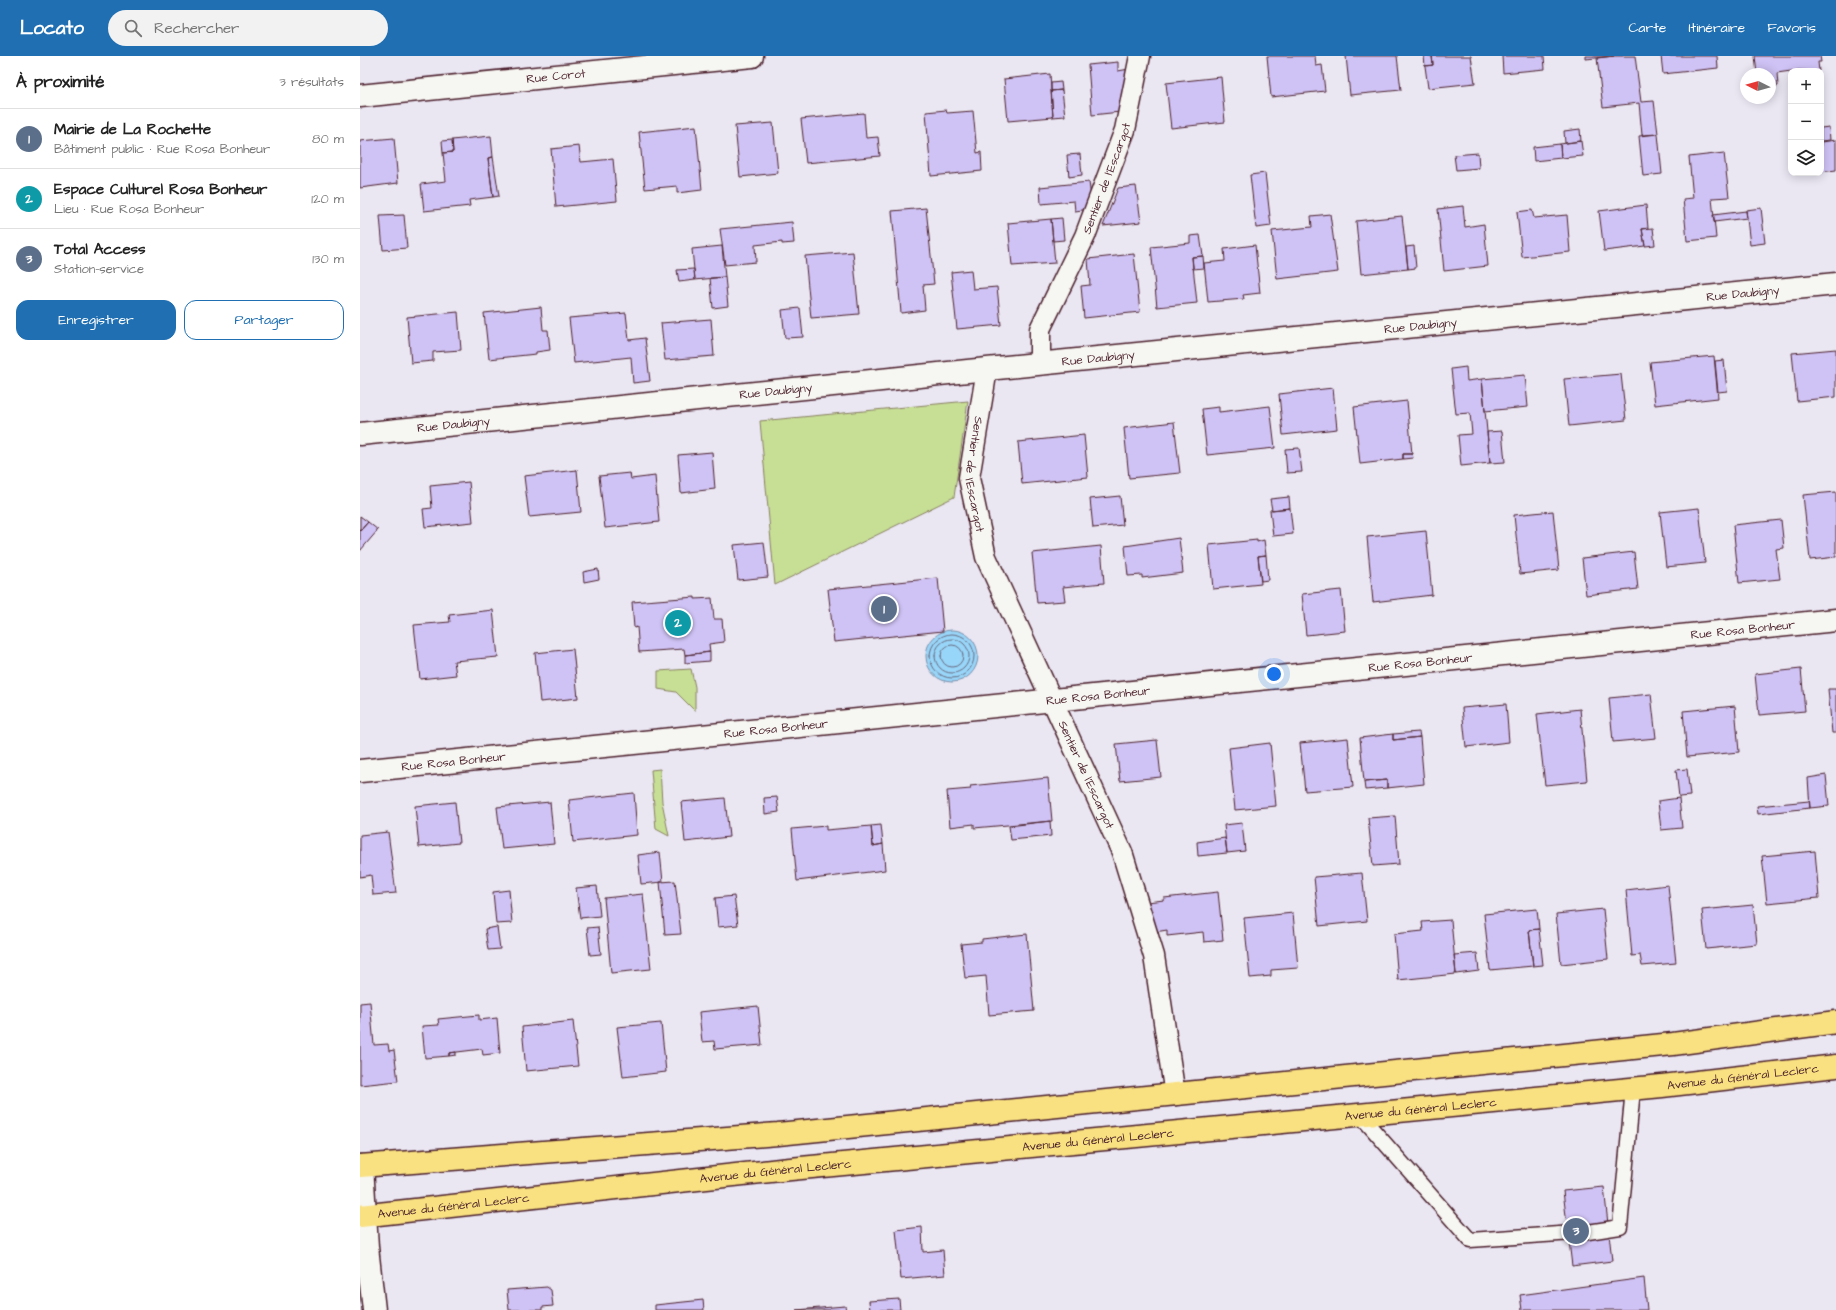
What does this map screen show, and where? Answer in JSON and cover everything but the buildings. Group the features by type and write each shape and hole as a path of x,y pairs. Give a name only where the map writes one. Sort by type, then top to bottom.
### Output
{"main road":[{"path":"361,1166 778,1134 1673,1044 1836,1022"},
{"name":"Avenue du Général Leclerc","path":"363,1215 780,1170 1633,1089 1836,1066"}],"street":[{"name":"Rue Corot","path":"360,96 752,56"},
{"name":"Sentier de l'Escargot","path":"1040,364 1040,329 1085,236 1122,138 1140,56"},
{"name":"Rue Daubigny","path":"360,434 987,369 1836,284"},
{"name":"Sentier de l'Escargot","path":"987,369 969,478 986,557 1122,852 1154,956 1175,1095"},
{"name":"Rue Rosa Bonheur","path":"360,771 1836,620"},
{"path":"361,1166 363,1215 374,1310"}],"lane":[{"path":"1360,1115 1470,1240 1588,1232 1620,1228 1633,1089"}],"green space":[{"path":"968,401 954,497 775,585 760,421"},
{"path":"691,669 695,687 695,711 676,692 658,689 658,671"},
{"path":"660,769 662,802 669,836 656,829 651,770"}],"water":[{"path":"947,630 957,630 971,637 978,651 978,661 971,675 957,682 947,682 937,678 930,671 926,661 926,651 930,641 937,634"}],"place":[{"name":"Mairie de La Rochette","path":"884,609"},
{"name":"Espace Culturel Rosa Bonheur","path":"678,623"},
{"name":"Total Access","path":"1576,1231"}]}
